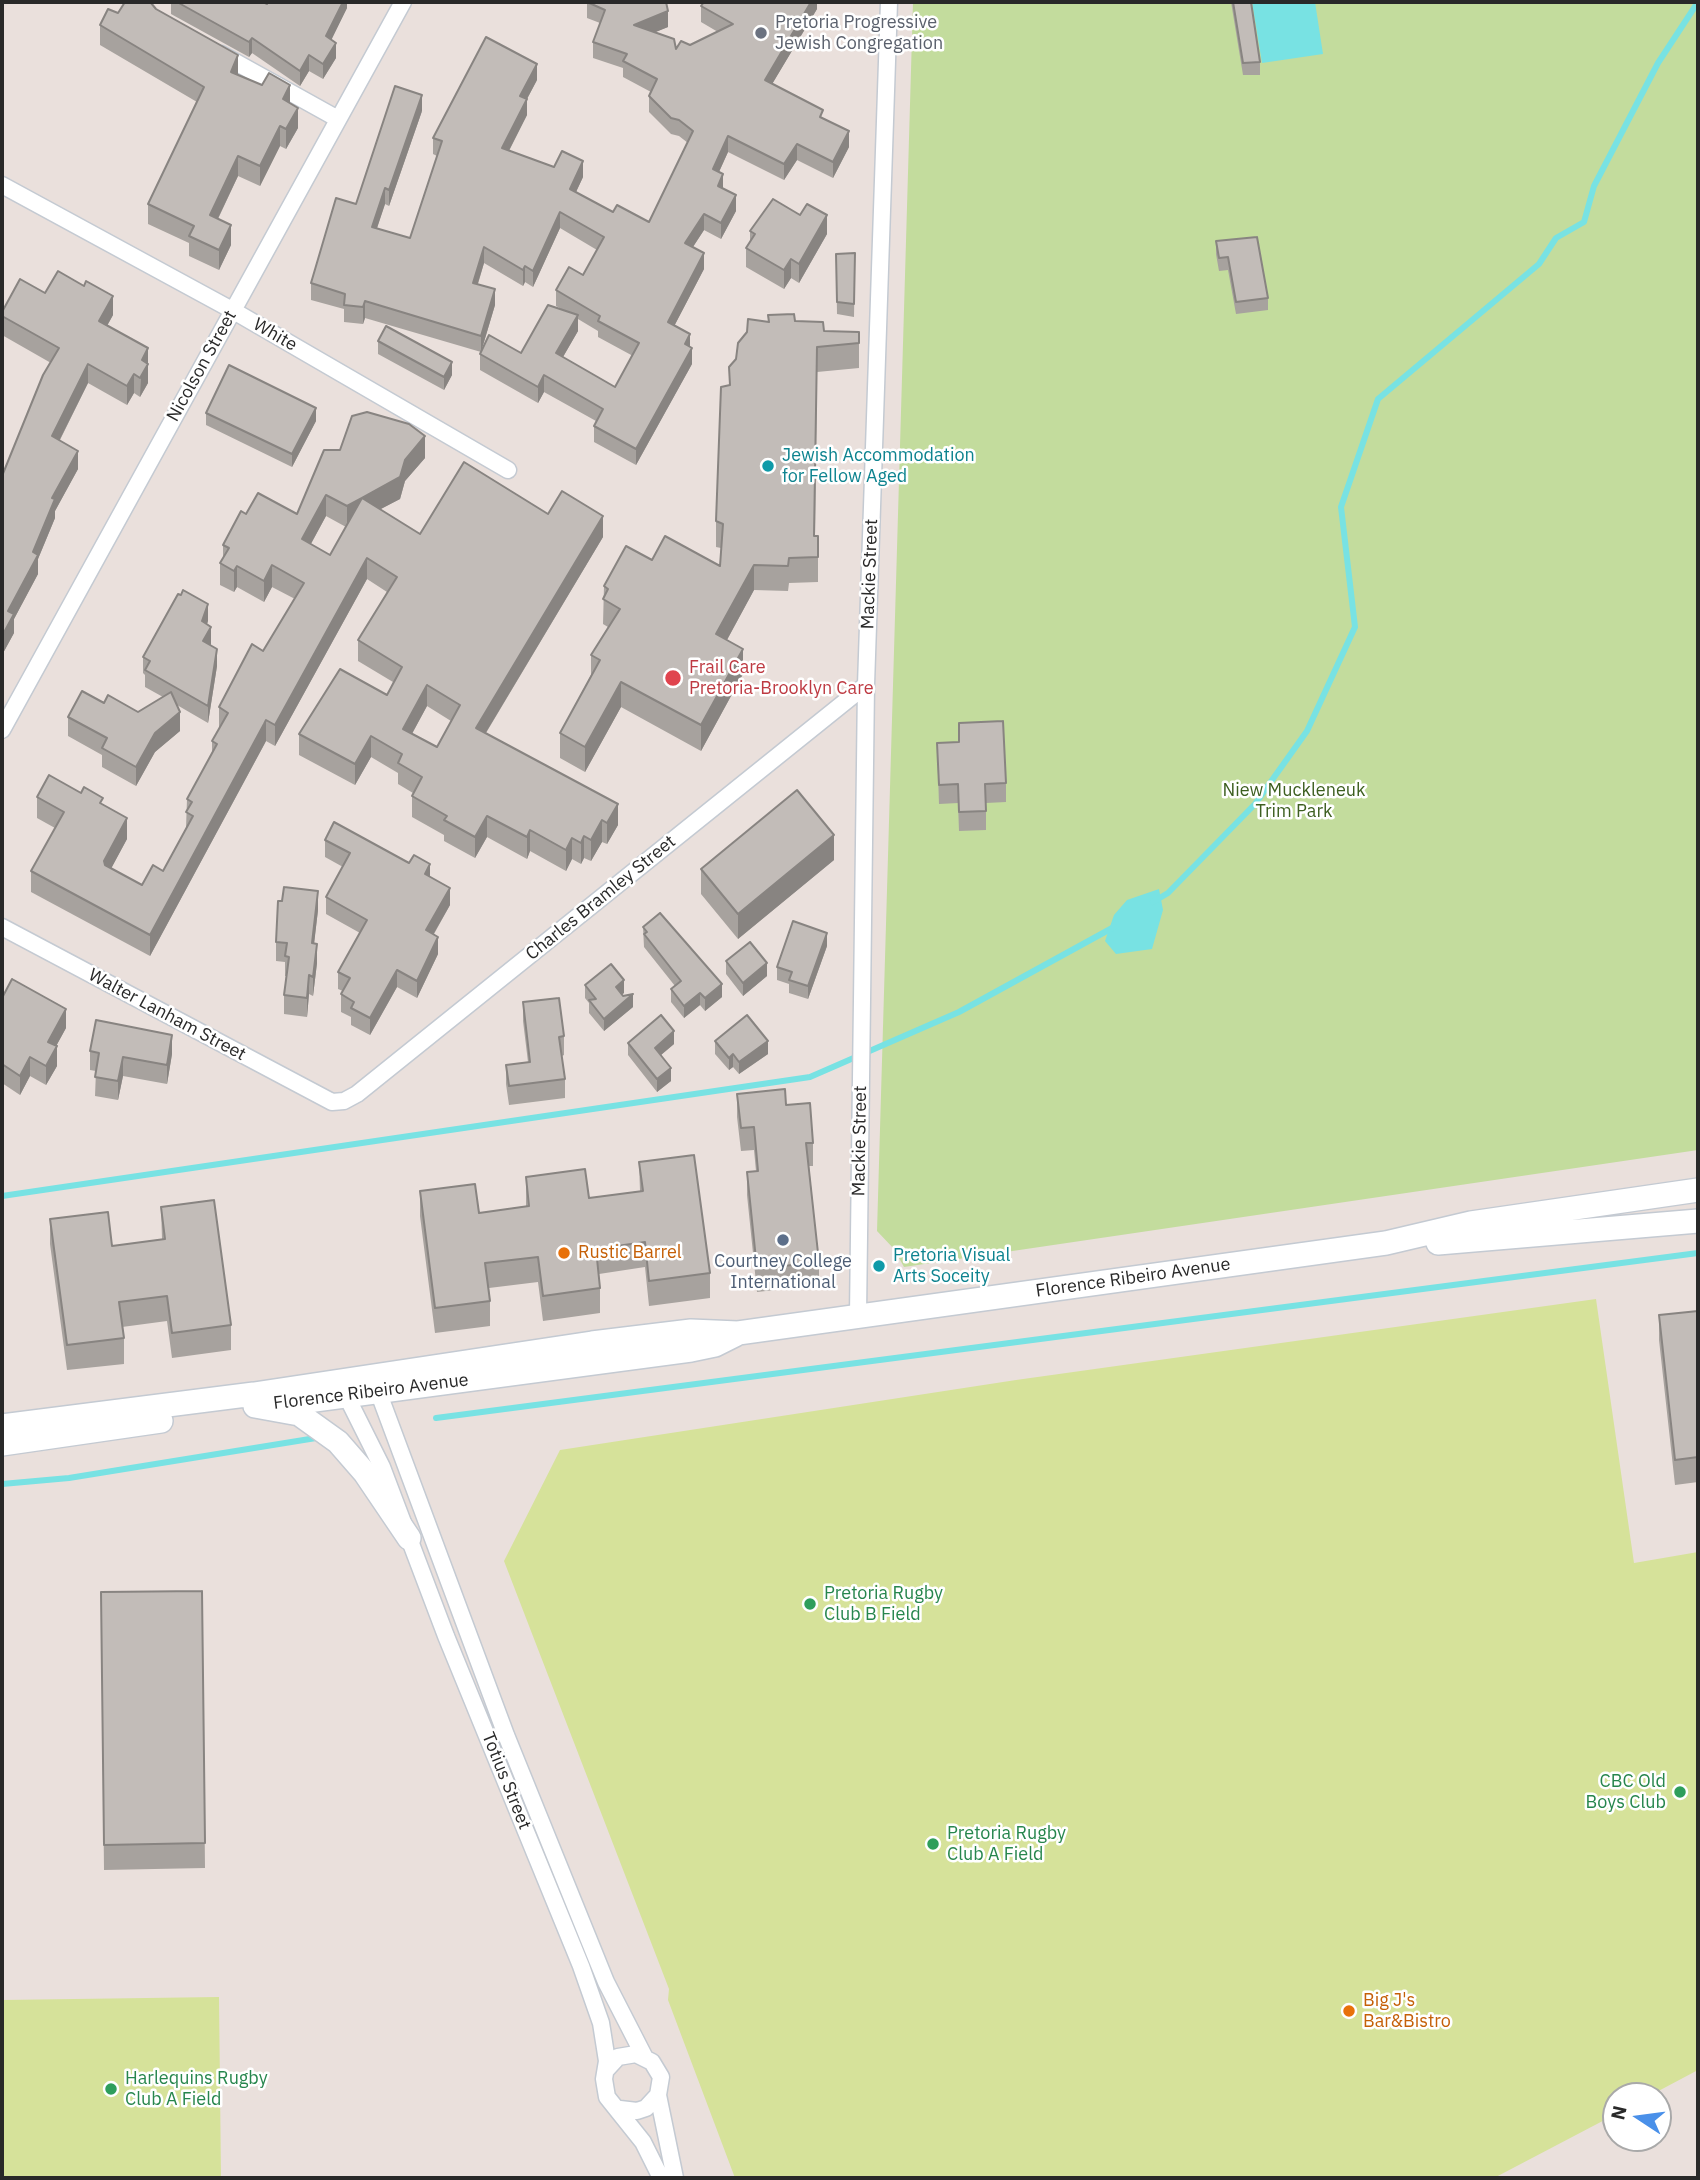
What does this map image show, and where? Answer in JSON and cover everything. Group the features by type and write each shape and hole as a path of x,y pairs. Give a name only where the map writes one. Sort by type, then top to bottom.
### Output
{"main road":[{"name":"Florence Ribeiro Avenue","path":"1404,1241 1416,1234 1471,1223 1698,1190"},
{"name":"Florence Ribeiro Avenue","path":"2,1444 256,1406 375,1384 691,1350 715,1345 738,1333 1404,1241 1417,1244 1451,1242 1698,1221"},
{"name":"Florence Ribeiro Avenue","path":"2,1426 343,1389"},
{"path":"256,1406 299,1414 338,1442 365,1473 409,1538"}],"street":[{"name":"Nicolson Street","path":"2,730 403,2"},
{"name":"Mackie Street","path":"858,1315 866,685 889,2"},
{"path":"206,46 338,119"},
{"name":"White","path":"2,185 232,310 508,471"},
{"name":"Charles Bramley Street","path":"332,1102 344,1101 357,1094 866,685"},
{"name":"Walter Lanham Street","path":"2,927 332,1102"},
{"name":"Totius Street","path":"375,1384 506,1735 606,1982 644,2056"},
{"name":"Totius Street","path":"343,1389 382,1466 581,1966 601,2023 606,2070 604,2088 607,2096 620,2109 643,2142 661,2178"},
{"path":"606,2070 618,2057 636,2054 644,2056 657,2069 660,2077 658,2095 675,2178"},
{"path":"620,2109 638,2111 653,2102 658,2095"}],"green space":[{"name":"Niew Muckleneuk Trim Park","path":"913,2 1698,2 1698,1150 904,1267 894,1249 877,1231"},
{"path":"1596,1299 1634,1563 1698,1552 1698,2070 1672,2084 1602,2082 1602,2121 1494,2178 735,2178 668,2000 669,1989 504,1561 560,1450 1016,1380"},
{"name":"Harlequins Rugby Club A Field","path":"219,1997 221,2178 2,2178 2,2000"}],"water":[{"path":"1252,2 1315,2 1323,54 1262,63"},
{"path":"1159,889 1163,910 1152,949 1116,954 1105,941 1114,915 1127,900"}],"building":[{"path":"125,2 151,3 156,9 238,55 231,72 262,85 269,73 290,85 283,99 298,108 286,129 280,126 260,166 238,156 210,215 231,225 219,250 189,236 194,226 148,204 204,87 100,25 108,9 118,13"},
{"path":"177,2 343,2 326,36 336,43 323,64 309,55 300,71 252,38 249,42"},
{"path":"587,2 666,2 668,11 634,25 674,39 676,49 681,41 690,45 733,24 701,6 704,2 811,2 765,80 823,110 820,117 849,131 833,162 797,144 784,164 728,136 713,169 723,174 718,186 736,195 721,223 704,214 685,243 704,253 668,322 690,334 685,344 692,348 636,449 594,426 603,409 544,375 538,387 480,354 489,335 521,353 548,305 578,315 556,353 615,387 639,343 598,321 600,316 556,290 569,267 583,275 604,237 560,212 533,271 525,266 523,270 484,247 473,283 495,289 481,336 365,301 363,307 344,305 345,294 311,283 336,198 356,204 395,86 422,95 389,190 385,188 372,227 410,238 442,141 433,138 486,37 537,64 520,96 527,99 502,148 554,167 562,151 583,161 570,189 613,212 617,205 649,222 693,131 679,120 671,118 649,96 657,79 623,61 627,54 593,42 605,10"},
{"path":"1233,2 1251,2 1260,62 1243,63"},
{"path":"773,199 800,215 807,204 827,215 799,264 791,259 784,270 746,248 755,234 750,231"},
{"path":"1257,237 1268,298 1236,302 1228,257 1219,258 1216,241"},
{"path":"855,253 854,304 837,302 836,254"},
{"path":"58,271 84,286 86,281 113,296 99,321 148,348 142,360 148,364 140,378 134,374 127,386 88,364 52,436 78,451 52,498 55,499 33,552 38,555 8,611 14,614 2,636 2,476 43,375 59,348 2,316 2,312 20,279 45,293"},
{"path":"794,314 795,321 823,322 824,331 859,332 859,343 817,347 814,536 818,536 818,557 789,558 788,566 754,565 716,634 743,649 701,725 621,682 585,747 560,733 600,660 591,655 620,609 603,599 608,589 604,586 626,546 652,560 665,536 720,566 723,524 716,521 721,387 730,385 729,367 736,359 738,343 747,332 748,319 769,322 768,315"},
{"path":"386,326 452,362 444,377 378,341"},
{"path":"229,365 316,408 292,454 206,413"},
{"path":"367,412 409,424 425,436 405,460 400,477 362,498 420,534 464,462 548,514 562,491 603,516 476,728 618,804 607,823 602,820 591,840 584,836 581,843 572,838 566,850 530,830 527,837 487,816 475,837 444,820 447,816 412,796 422,777 398,763 402,754 371,736 355,764 299,734 340,669 387,695 402,667 358,640 397,577 367,558 275,725 266,720 150,935 31,871 64,812 37,797 49,775 81,793 84,787 103,798 100,803 127,818 104,861 105,865 142,885 153,865 163,871 193,816 186,812 192,802 187,799 217,744 212,741 228,713 219,707 252,644 263,651 304,583 272,565 264,581 237,566 234,571 220,563 229,548 223,545 241,511 246,514 258,493 297,514 324,450 340,450 352,416","holes":["326,495 347,506 362,498 330,555 302,539","427,685 460,705 437,747 403,729"]},
{"path":"183,590 208,604 202,621 211,627 203,641 217,649 208,706 145,670 150,661 143,657 178,594 181,595"},
{"path":"82,691 104,703 108,695 138,712 171,692 180,712 155,733 136,767 102,748 107,738 68,717"},
{"path":"1003,721 1006,783 985,784 986,811 959,812 958,784 939,785 937,743 959,742 959,723"},
{"path":"797,790 834,835 738,914 701,869"},
{"path":"334,822 409,863 414,855 430,864 425,874 450,888 426,930 438,937 417,981 397,970 370,1018 351,1008 354,1002 341,994 350,978 338,972 367,920 326,897 350,853 325,840"},
{"path":"284,887 318,891 312,943 317,944 313,977 309,975 307,998 284,995 289,957 285,956 287,943 276,942 278,901 282,901"},
{"path":"660,913 722,984 705,998 700,993 684,1006 671,989 681,981 644,934 647,932 643,927"},
{"path":"793,921 827,933 808,986 789,980 792,972 777,967"},
{"path":"750,942 767,963 743,983 726,961"},
{"path":"611,964 624,980 616,987 623,996 633,994 604,1019 589,1000 596,999 585,985"},
{"path":"12,979 66,1009 48,1042 57,1046 46,1066 30,1057 20,1076 2,1064 2,998"},
{"path":"559,998 564,1036 559,1037 565,1079 509,1086 506,1065 530,1062 523,1002"},
{"path":"661,1015 674,1031 655,1048 671,1068 657,1079 628,1043"},
{"path":"747,1015 768,1041 739,1062 733,1054 729,1058 715,1041"},
{"path":"96,1020 172,1035 167,1065 123,1057 118,1081 95,1077 99,1053 90,1051"},
{"path":"785,1089 786,1105 810,1103 813,1143 806,1143 819,1262 757,1269 747,1172 758,1171 754,1127 741,1128 737,1094"},
{"name":"Rustic Barrel","path":"694,1155 710,1273 649,1281 645,1242 596,1249 600,1288 543,1296 538,1257 485,1263 490,1301 435,1308 420,1191 475,1184 479,1213 529,1206 526,1177 585,1169 589,1198 643,1191 639,1162"},
{"path":"214,1200 231,1325 172,1333 167,1296 119,1302 124,1338 67,1345 50,1219 108,1212 112,1246 165,1239 161,1207"},
{"path":"1698,1311 1698,1457 1675,1460 1659,1315"},
{"path":"202,1591 205,1843 104,1845 101,1592"}],"waterway":[{"path":"1153,902 1168,893 1255,804 1307,731 1355,627 1341,507 1378,399 1539,264 1556,238 1584,222 1594,186 1658,63 1698,2"},
{"path":"2,1196 810,1077 959,1012 1114,927"},
{"path":"436,1418 1698,1253"},
{"path":"2,1484 69,1478 316,1438"}],"place":[{"name":"Pretoria Progressive Jewish Congregation","path":"761,33"},
{"name":"Jewish Accommodation for Fellow Aged","path":"768,466"},
{"name":"Frail Care Pretoria-Brooklyn Care","path":"673,678"},
{"name":"Courtney College International","path":"783,1240"},
{"name":"Rustic Barrel","path":"564,1253"},
{"name":"Pretoria Visual Arts Soceity","path":"879,1266"},
{"name":"Pretoria Rugby Club B Field","path":"810,1604"},
{"name":"CBC Old Boys Club","path":"1680,1792"},
{"name":"Pretoria Rugby Club A Field","path":"933,1844"},
{"name":"Big J's Bar&Bistro","path":"1349,2011"},
{"name":"Harlequins Rugby Club A Field","path":"111,2089"}]}
